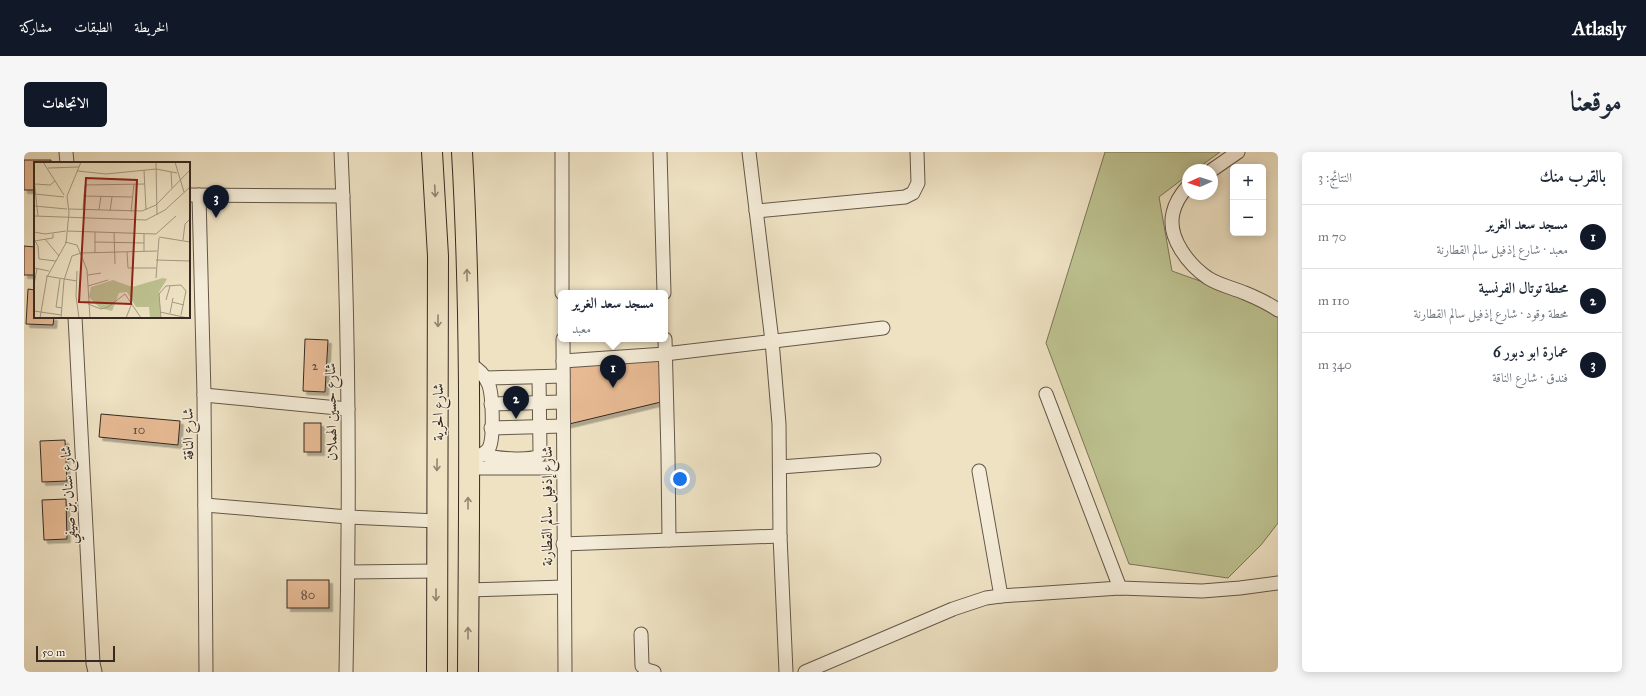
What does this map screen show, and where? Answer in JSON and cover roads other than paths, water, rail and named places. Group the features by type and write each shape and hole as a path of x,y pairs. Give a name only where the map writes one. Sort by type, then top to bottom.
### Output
{"highway":[{"name":"شارع الحرية","path":"432,152 438,256 436,571 437,672"},
{"name":"شارع الحرية","path":"462,152 467,243 469,364 473,462 468,590 468,672"}],"street":[{"path":"66,152 67,162"},
{"name":"شارع حسين الهملان","path":"341,152 348,409 348,572 346,672"},
{"path":"562,152 562,290"},
{"path":"660,152 664,290"},
{"path":"749,152 772,341 779,424 780,536 786,672"},
{"path":"756,211 905,197 913,193 918,183 917,152"},
{"path":"1218,166 1238,152"},
{"path":"1182,194 1176,203 1172,222 1178,245 1192,264 1208,278 1260,299 1278,310"},
{"path":"194,195 343,196"},
{"name":"شارع الناقة","path":"194,195 204,395 206,672"},
{"name":"شارع سنان بن صيفي","path":"75,318 93,663 95,672"},
{"path":"563,361 665,354 883,328"},
{"name":"شارع إذفيل سالم القطارنة","path":"563,342 562,402 565,672"},
{"path":"665,342 669,540"},
{"path":"469,364 486,378 490,387 491,404 490,447 473,462"},
{"path":"486,378 563,376"},
{"path":"473,462 496,458 537,457 540,452 539,377"},
{"path":"1046,394 1120,588"},
{"path":"204,395 348,409"},
{"path":"491,404 562,402"},
{"path":"491,428 563,426"},
{"path":"780,467 874,460"},
{"path":"473,462 563,468"},
{"path":"979,472 1001,596"},
{"path":"205,505 348,517 437,521"},
{"path":"564,544 780,536"},
{"path":"348,572 436,571"},
{"path":"805,672 953,609 986,598 1120,588 1202,591 1240,588 1278,582"},
{"path":"468,590 564,587"},
{"path":"641,634 642,666 647,670 654,672"}],"place":[{"name":"عمارة ابو دبور 6","path":"216,218"},
{"name":"مسجد سعد الغرير","path":"613,388"},
{"name":"محطة توتال الفرنسية","path":"516,419"}]}
